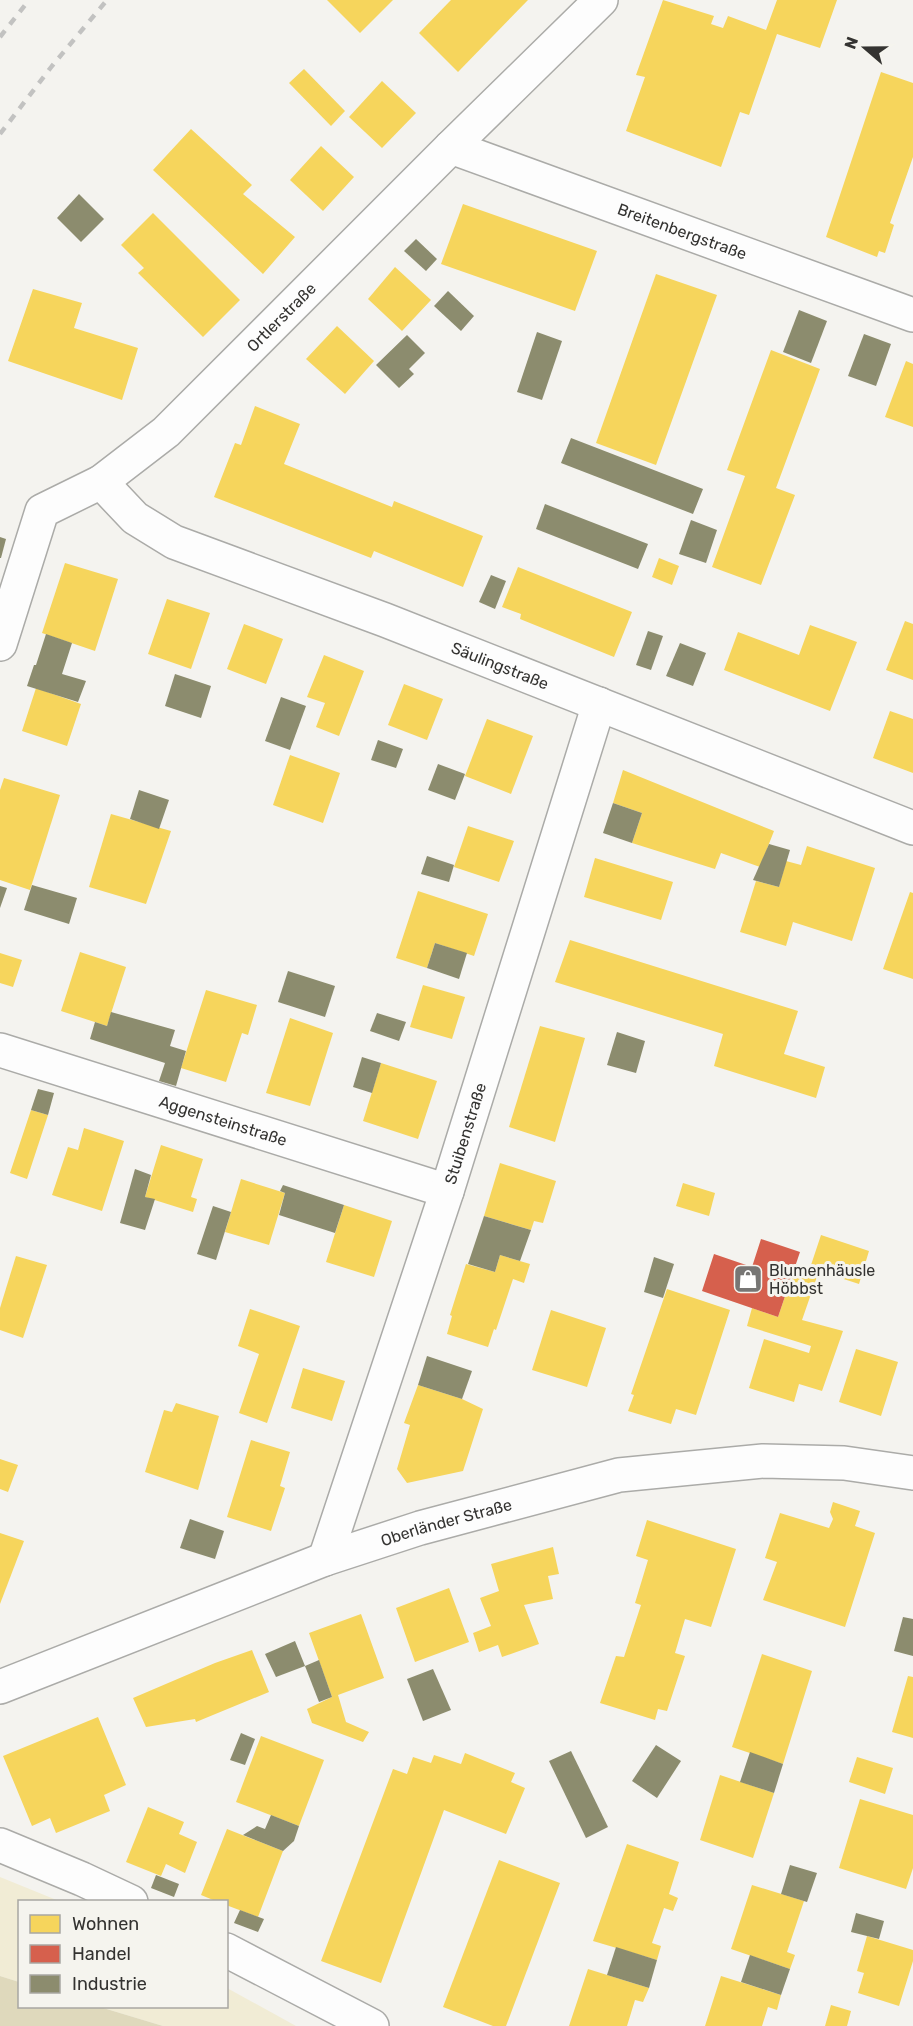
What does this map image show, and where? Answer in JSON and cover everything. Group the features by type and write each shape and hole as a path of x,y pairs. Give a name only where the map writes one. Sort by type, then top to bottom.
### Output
{"street":[{"name":"Ortlerstraße","path":"0,644 42,511 101,482 166,432 601,0"},
{"name":"Breitenbergstraße","path":"451,147 913,315"},
{"name":"Säulingstraße","path":"101,482 135,518 174,542 374,616 913,828"},
{"name":"Stuibenstraße","path":"325,1559 447,1191 599,704"},
{"name":"Aggensteinstraße","path":"0,1050 447,1191"},
{"name":"Oberländer Straße","path":"0,1687 325,1559 420,1528 619,1475 763,1461 844,1463 913,1473"},
{"path":"0,1845 127,1900"},
{"path":"228,1951 372,2026"}],"shaded area":[{"path":"0,1877 57,1900 18,1900 18,1982 0,1976"},
{"path":"0,1976 18,1982 18,2008 103,2008 163,2026 0,2026"},
{"path":"228,1989 296,2026 163,2026 103,2008 228,2008"}],"building: Wohnen":[{"path":"327,0 393,0 360,33"},
{"path":"451,0 528,0 458,72 419,33"},
{"path":"663,0 714,16 711,24 723,28 728,16 766,30 777,0 837,0 820,48 777,34 749,115 740,112 721,167 626,131 645,77 636,75"},
{"path":"304,69 345,111 331,126 289,83"},
{"path":"881,72 913,83 913,157 890,223 894,225 885,253 879,251 877,257 826,237"},
{"path":"382,81 416,113 382,148 349,117"},
{"path":"191,129 252,185 243,194 295,237 263,274 153,170"},
{"path":"321,146 354,177 323,211 290,180"},
{"path":"463,204 597,251 575,311 441,264"},
{"path":"153,213 240,300 203,337 138,273 144,268 121,245"},
{"path":"395,267 431,300 402,331 368,299"},
{"path":"656,274 717,295 656,465 596,443"},
{"path":"33,289 82,303 74,328 138,348 122,400 8,361"},
{"path":"337,326 374,361 345,394 306,359"},
{"path":"771,350 820,369 776,488 795,495 761,585 712,567 745,476 727,470"},
{"path":"906,361 913,364 913,427 885,417"},
{"path":"255,406 300,424 284,464 392,507 394,501 483,536 463,587 374,551 371,558 214,497 235,443 241,445"},
{"path":"659,558 679,566 672,585 652,577"},
{"path":"65,563 118,579 95,651 42,633"},
{"path":"518,567 632,612 614,657 520,619 521,614 502,607"},
{"path":"167,599 210,613 191,669 148,654"},
{"path":"905,621 913,624 913,680 886,670"},
{"path":"244,624 283,639 266,684 227,669"},
{"path":"810,625 857,642 830,711 724,670 738,632 799,655"},
{"path":"324,655 364,671 339,736 316,727 325,703 307,697"},
{"path":"404,684 443,699 427,740 388,725"},
{"path":"36,688 81,704 67,746 22,731"},
{"path":"890,711 913,719 913,773 873,758"},
{"path":"487,719 533,736 511,794 465,776"},
{"path":"290,755 340,773 323,823 273,805"},
{"path":"623,770 774,831 760,867 721,853 715,869 632,843 642,813 613,803"},
{"path":"4,778 60,795 30,890 0,880 0,790"},
{"path":"111,814 171,831 146,904 89,887"},
{"path":"468,826 514,841 499,882 454,867"},
{"path":"807,846 875,868 852,941 793,922 786,946 740,932 756,881 779,887 786,861 801,865"},
{"path":"595,858 673,882 661,920 584,897"},
{"path":"418,891 488,914 474,956 435,943 427,968 396,958"},
{"path":"910,892 913,893 913,979 883,969"},
{"path":"570,940 798,1011 784,1054 825,1067 816,1098 714,1066 723,1034 555,982"},
{"path":"80,952 126,967 107,1026 61,1011"},
{"path":"0,953 22,960 13,987 0,983"},
{"path":"423,985 465,997 452,1039 410,1027"},
{"path":"206,990 257,1005 248,1035 242,1033 226,1082 181,1068"},
{"path":"290,1018 333,1033 310,1106 266,1093"},
{"path":"540,1026 585,1038 555,1142 509,1127"},
{"path":"381,1063 437,1081 418,1139 363,1121"},
{"path":"31,1110 48,1115 27,1179 10,1173"},
{"path":"84,1128 124,1141 102,1211 52,1195 68,1147 78,1150"},
{"path":"161,1145 203,1159 191,1197 197,1199 193,1212 145,1197"},
{"path":"500,1163 556,1181 543,1223 534,1221 531,1230 484,1216"},
{"path":"241,1179 285,1193 269,1245 225,1232"},
{"path":"683,1183 715,1193 709,1216 676,1206"},
{"path":"344,1205 392,1221 374,1277 326,1262"},
{"path":"821,1235 869,1251 859,1284 819,1271 802,1320 843,1331 822,1391 799,1384 794,1402 749,1388 764,1339 809,1353 811,1346 747,1326 752,1308 778,1317 796,1264 810,1268"},
{"path":"500,1255 530,1264 524,1283 513,1279 488,1347 447,1334 452,1316 450,1315 466,1264 495,1272"},
{"path":"16,1256 47,1265 23,1338 0,1330 0,1308"},
{"path":"667,1289 730,1310 696,1415 676,1409 671,1424 628,1411 634,1395 631,1394"},
{"path":"250,1309 300,1326 267,1423 239,1413 259,1354 238,1346"},
{"path":"551,1310 606,1328 587,1387 532,1370"},
{"path":"856,1349 898,1362 881,1416 839,1402"},
{"path":"303,1368 345,1381 332,1421 291,1408"},
{"path":"418,1385 462,1399 483,1409 463,1471 407,1483 397,1469 410,1425 404,1423"},
{"path":"176,1403 219,1416 198,1490 145,1472 164,1410 172,1412"},
{"path":"251,1440 290,1452 280,1486 285,1488 271,1531 227,1517"},
{"path":"0,1459 18,1465 8,1492 0,1489"},
{"path":"833,1502 860,1511 855,1526 875,1533 845,1627 763,1600 777,1562 765,1558 780,1513 829,1528 833,1519 830,1512"},
{"path":"647,1520 736,1549 711,1627 685,1619 675,1653 685,1656 667,1711 658,1709 655,1720 600,1703 616,1656 624,1657 641,1605 635,1603 648,1560 636,1556"},
{"path":"0,1533 24,1541 0,1604"},
{"path":"553,1547 559,1574 548,1576 553,1599 524,1605 539,1644 502,1657 498,1645 479,1652 473,1633 491,1626 480,1598 499,1591 491,1564"},
{"path":"449,1588 469,1642 415,1662 396,1608"},
{"path":"361,1614 384,1678 338,1695 346,1722 369,1732 363,1742 312,1723 307,1709 332,1697 309,1633"},
{"path":"252,1650 269,1692 196,1722 195,1719 146,1727 133,1698"},
{"path":"762,1654 812,1671 783,1764 732,1747"},
{"path":"908,1676 913,1677 913,1738 892,1732"},
{"path":"98,1717 126,1785 104,1795 110,1811 56,1833 50,1818 32,1826 3,1756"},
{"path":"261,1736 324,1760 299,1826 236,1802"},
{"path":"465,1753 515,1773 511,1782 525,1788 506,1834 444,1810 381,1983 321,1961 393,1769 407,1774 413,1757 431,1763 434,1755 461,1764"},
{"path":"857,1757 893,1768 885,1794 849,1782"},
{"path":"720,1775 774,1793 753,1858 700,1840"},
{"path":"860,1799 913,1815 913,1868 906,1889 839,1868"},
{"path":"148,1807 184,1822 179,1834 197,1842 185,1873 166,1864 161,1876 126,1862"},
{"path":"227,1829 283,1851 258,1917 228,1906 228,1900 213,1900 201,1895"},
{"path":"627,1844 679,1862 669,1894 678,1898 673,1911 664,1908 652,1943 661,1946 657,1960 593,1941"},
{"path":"499,1860 560,1883 506,2026 493,2026 443,2007"},
{"path":"752,1885 804,1901 787,1952 795,1955 790,1969 731,1949"},
{"path":"867,1936 913,1950 913,1961 899,2006 858,1993 864,1973 857,1971"},
{"path":"588,1969 649,1988 643,2002 635,2000 627,2026 569,2026"},
{"path":"721,1976 781,1995 777,2010 768,2007 762,2026 705,2026"},
{"path":"831,2005 851,2011 847,2026 825,2026"}],"building: Handel":[{"name":"Blumenhäusle Höbbst","path":"761,1239 800,1252 778,1317 702,1291 714,1254 752,1267"}],"building: Industrie":[{"path":"79,194 104,219 81,242 57,218"},
{"path":"416,239 437,259 426,271 404,251"},
{"path":"448,291 474,316 461,331 434,306"},
{"path":"799,310 827,321 811,363 783,352"},
{"path":"537,332 562,341 542,400 517,392"},
{"path":"864,334 891,344 876,386 848,376"},
{"path":"407,335 425,353 409,369 414,374 399,388 376,365"},
{"path":"571,438 703,489 693,514 561,463"},
{"path":"545,504 648,544 638,569 536,529"},
{"path":"691,520 717,530 706,563 679,554"},
{"path":"0,537 6,539 1,558 0,558"},
{"path":"491,575 506,581 495,609 479,602"},
{"path":"648,631 663,636 651,670 636,665"},
{"path":"46,634 72,643 62,674 86,681 78,702 27,686"},
{"path":"680,643 706,653 693,686 666,676"},
{"path":"175,674 211,686 201,718 165,706"},
{"path":"281,697 306,706 290,750 265,741"},
{"path":"378,740 403,749 396,768 371,760"},
{"path":"438,764 465,774 455,800 428,790"},
{"path":"139,790 169,800 159,829 130,819"},
{"path":"613,803 642,813 632,843 603,833"},
{"path":"769,844 790,850 779,887 753,880"},
{"path":"427,856 454,865 449,882 421,874"},
{"path":"32,885 77,898 69,924 24,910"},
{"path":"0,886 7,888 0,908"},
{"path":"435,943 467,953 459,979 427,968"},
{"path":"288,971 335,986 325,1017 278,1002"},
{"path":"111,1012 175,1030 170,1046 186,1051 176,1086 159,1081 165,1063 90,1039 95,1022 107,1026"},
{"path":"377,1013 406,1022 399,1041 370,1031"},
{"path":"617,1032 645,1041 636,1073 607,1065"},
{"path":"362,1057 381,1063 372,1093 353,1087"},
{"path":"38,1089 54,1093 48,1115 31,1110"},
{"path":"135,1169 151,1175 145,1197 155,1199 145,1230 120,1223"},
{"path":"283,1185 344,1205 335,1233 279,1215 285,1193 280,1191"},
{"path":"213,1206 231,1212 216,1260 197,1254"},
{"path":"484,1216 531,1230 520,1261 500,1255 495,1272 468,1264"},
{"path":"654,1257 674,1264 663,1298 644,1292"},
{"path":"427,1356 472,1371 462,1399 418,1385"},
{"path":"190,1519 224,1531 215,1559 180,1548"},
{"path":"903,1617 913,1619 913,1656 894,1651"},
{"path":"295,1641 305,1666 276,1677 265,1654"},
{"path":"319,1660 332,1697 319,1702 305,1666"},
{"path":"433,1669 451,1710 423,1721 407,1679"},
{"path":"241,1733 255,1739 245,1765 230,1760"},
{"path":"656,1745 681,1761 657,1798 632,1781"},
{"path":"571,1751 608,1827 586,1838 549,1761"},
{"path":"750,1752 783,1764 774,1793 740,1782"},
{"path":"271,1815 299,1826 294,1841 283,1851 243,1835 257,1826 265,1829"},
{"path":"790,1865 817,1873 807,1902 781,1894"},
{"path":"156,1875 179,1884 174,1897 151,1888"},
{"path":"240,1910 264,1919 258,1932 234,1923"},
{"path":"856,1913 884,1921 879,1939 851,1932"},
{"path":"616,1947 657,1960 649,1988 607,1975"},
{"path":"750,1955 790,1969 781,1995 741,1982"}],"railway":[{"path":"0,37 29,0"},
{"path":"0,134 107,0"}],"place":[{"name":"Blumenhäusle Höbbst","path":"748,1279"}]}
